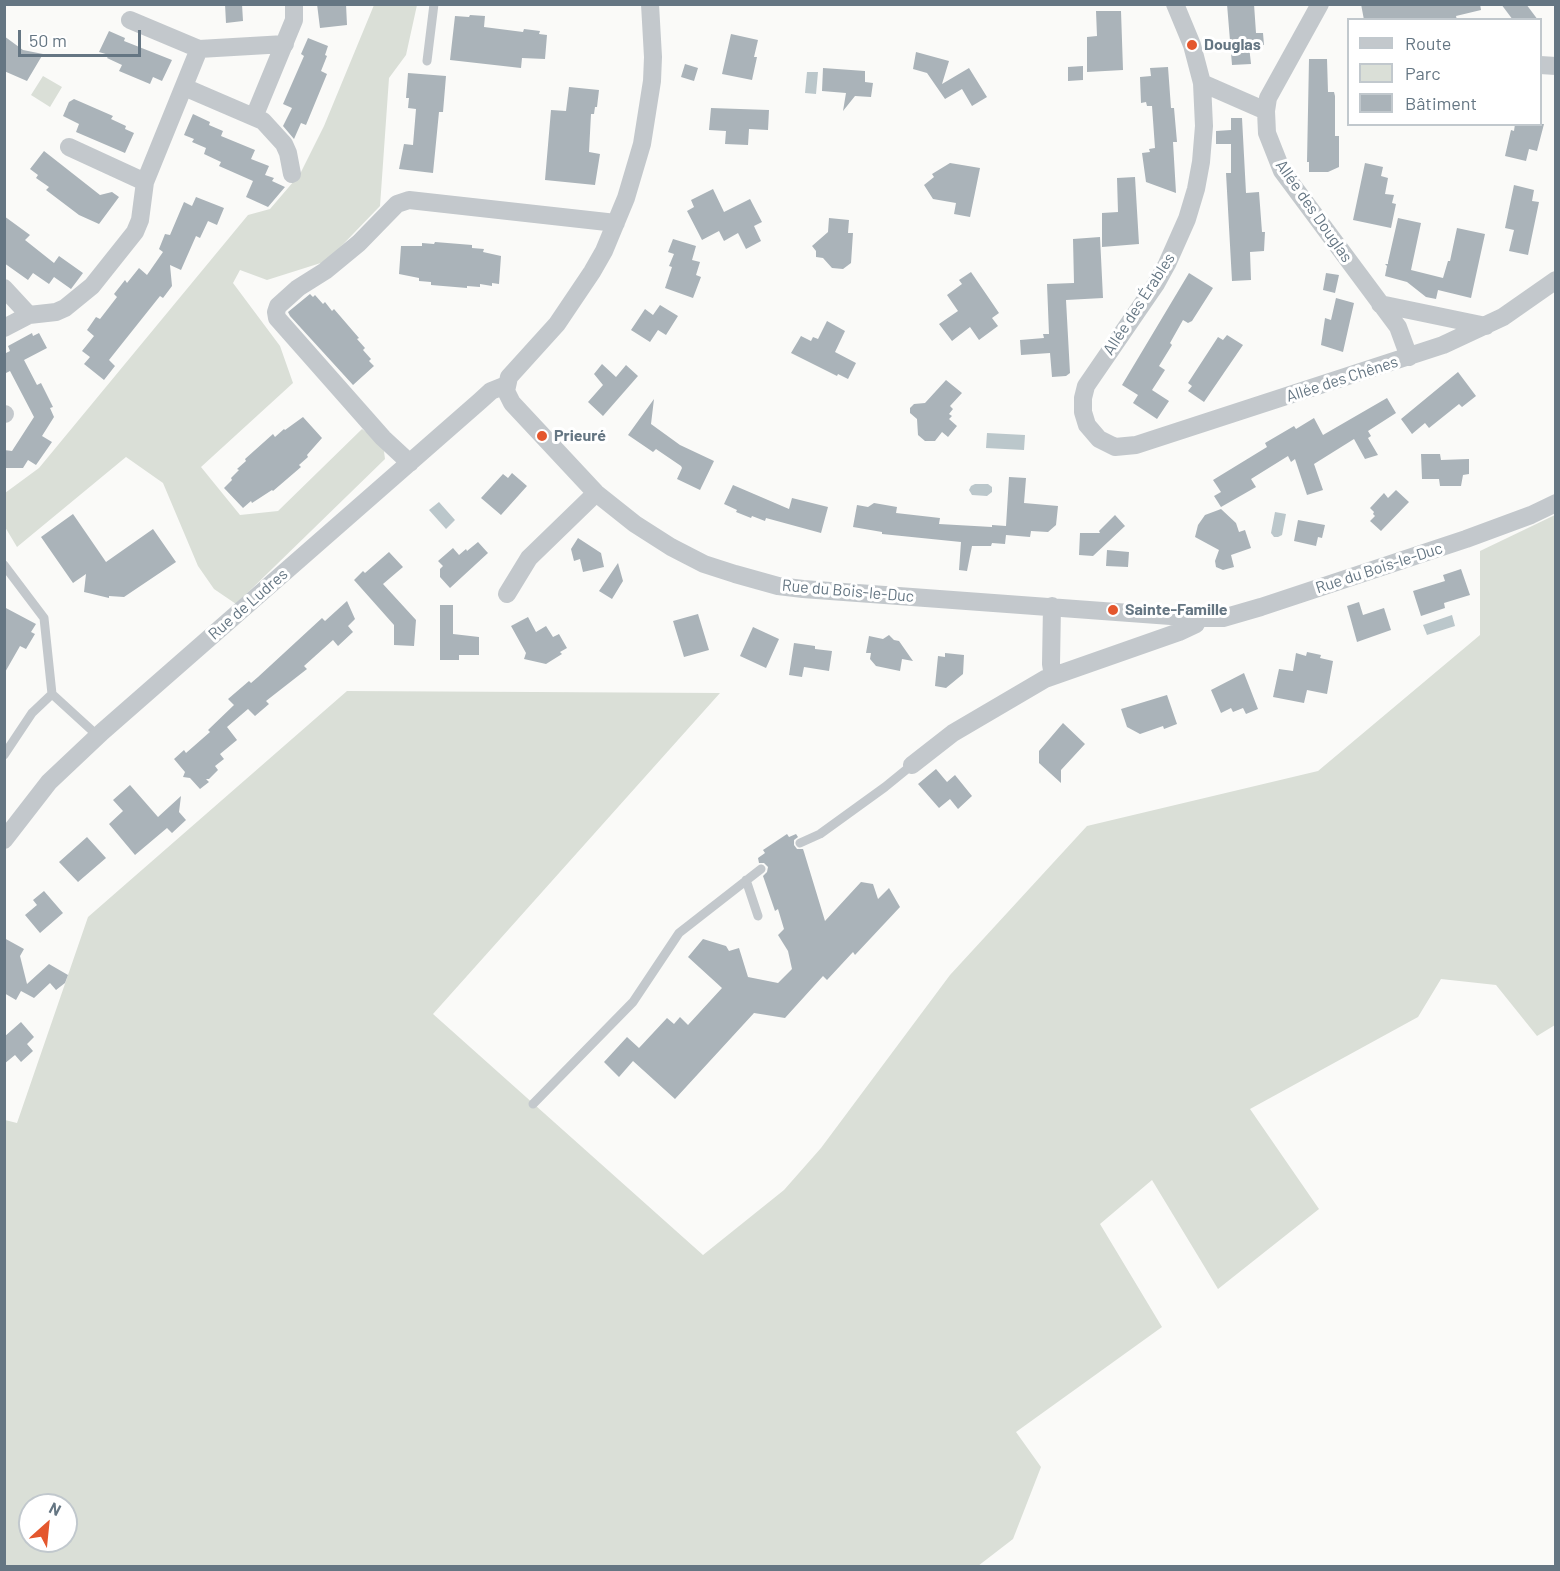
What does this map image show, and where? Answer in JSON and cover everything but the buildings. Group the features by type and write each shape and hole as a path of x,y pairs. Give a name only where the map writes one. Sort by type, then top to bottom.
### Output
{"street":[{"path":"254,117 294,20 294,4"},
{"path":"506,385 513,372 572,303 600,258 634,176 647,114 653,57 650,4"},
{"name":"Allée des Érables","path":"1115,447 1107,444 1092,432 1083,412 1086,386 1156,284 1178,243 1196,189 1201,162 1204,126 1202,84 1192,45 1175,4"},
{"name":"Allée des Douglas","path":"1320,4 1273,88 1266,111 1268,133 1282,171 1398,327 1409,357"},
{"path":"130,20 199,49 285,44"},
{"path":"4,328 29,315 56,312 65,308 92,286 135,232 140,220 145,182 199,49"},
{"path":"1202,84 1266,111"},
{"path":"184,87 254,117 272,129 284,144 292,174"},
{"path":"69,147 145,182"},
{"path":"410,463 383,438 277,318 278,306 298,288 326,271 359,243 397,204 409,200 616,222"},
{"name":"Allée des Chênes","path":"1115,447 1136,445 1409,357 1463,337 1521,306 1556,280"},
{"path":"4,288 29,315"},
{"path":"1380,304 1485,326"},
{"name":"Rue de Ludres","path":"4,840 49,782 98,736 491,391 506,385"},
{"name":"Rue du Bois-le-Duc","path":"506,385 507,395 512,403 596,493 635,524 704,564 752,580 802,589 1224,618 1466,539 1531,515 1556,503"},
{"path":"507,594 530,558 596,493"},
{"path":"1052,606 1051,664 1053,676"},
{"path":"912,765 953,733 1026,688 1053,676 1179,632 1196,624 1198,618"}],"lane":[{"path":"427,61 434,4"},
{"path":"4,566 44,618 52,694 98,736"},
{"path":"4,755 32,713 52,694"},
{"path":"801,843 820,834 912,765"},
{"path":"533,1104 633,1002 679,933 761,869"},
{"path":"746,880 758,916"}],"green space":[{"path":"374,5 417,5 406,55 389,78 380,206 327,261 267,280 240,270 233,283 280,346 293,383 201,467 240,515 278,511 362,429 383,444 385,459 236,604 214,589 198,566 163,483 126,457 17,547 5,527 5,493 39,468 248,215 270,209 300,174 324,126"},
{"path":"43,76 62,87 50,107 31,95"},
{"path":"1555,515 1555,1025 1537,1036 1496,985 1441,979 1418,1017 1250,1109 1319,1209 1218,1289 1152,1180 1100,1224 1162,1327 1016,1432 1041,1467 1013,1539 978,1566 5,1566 5,1120 17,1123 88,917 347,691 720,693 433,1014 703,1255 784,1190 821,1148 950,975 1087,826 1318,771 1480,635 1480,551"}],"shaded area":[{"path":"807,72 818,72 816,94 805,93"},
{"path":"987,433 1025,435 1024,450 986,448"},
{"path":"975,484 988,484 992,487 992,492 987,496 972,495 969,490"},
{"path":"439,502 455,520 446,529 429,510"},
{"path":"1275,512 1286,514 1282,535 1278,537 1274,537 1271,533"},
{"path":"1452,615 1455,626 1427,635 1423,625"}],"place":[{"name":"Douglas","path":"1192,45"},
{"name":"Prieuré","path":"542,436"},
{"name":"Sainte-Famille","path":"1113,610"}]}
